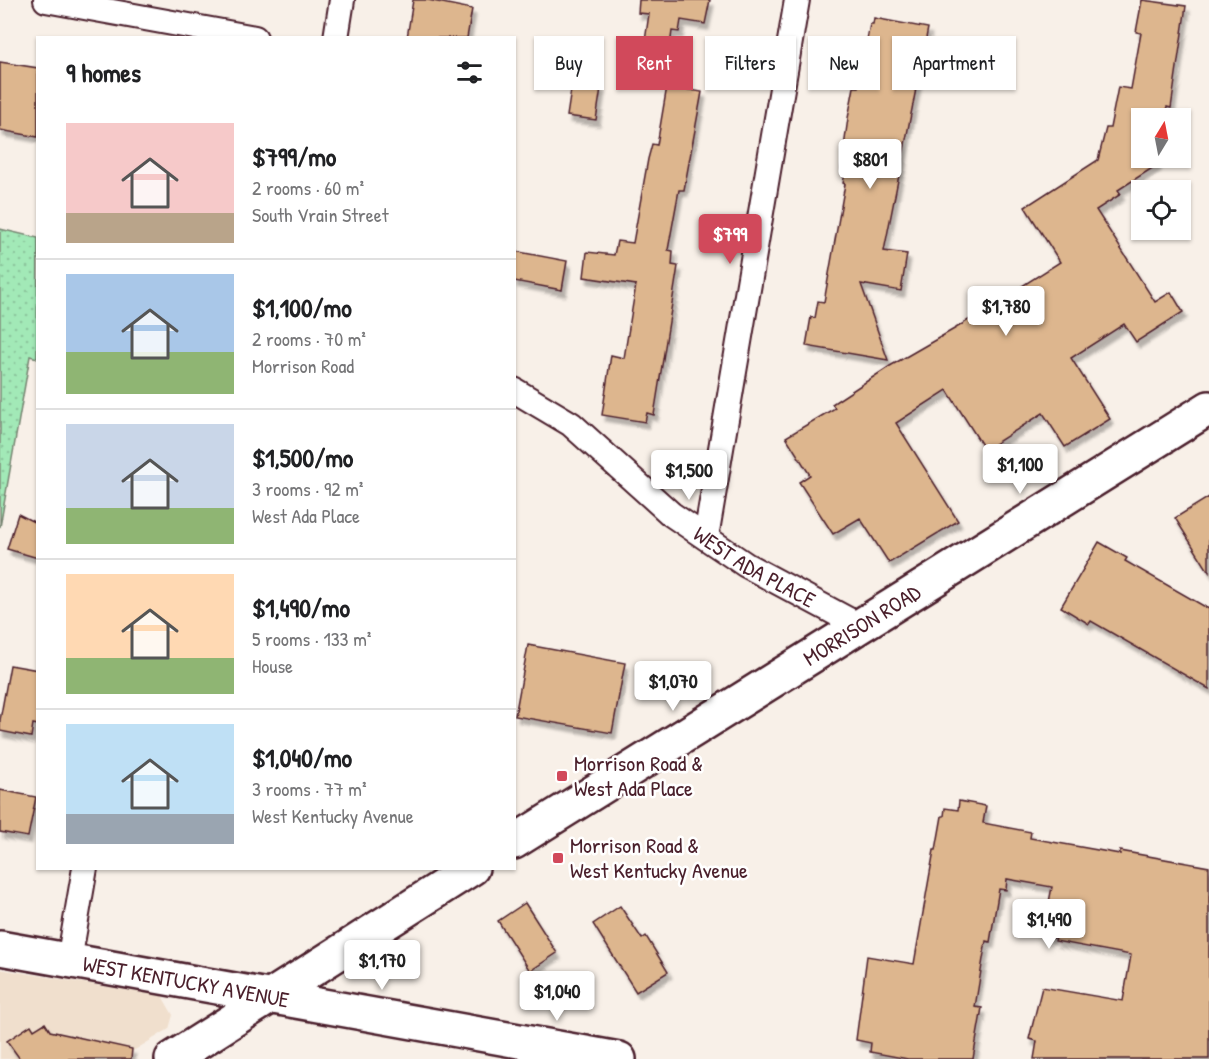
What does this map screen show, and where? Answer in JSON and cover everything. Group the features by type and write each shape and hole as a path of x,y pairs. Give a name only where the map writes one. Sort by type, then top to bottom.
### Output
{"main road":[{"name":"MORRISON ROAD","path":"516,841 1209,408"},
{"path":"172,1059 469,870"},
{"name":"WEST KENTUCKY AVENUE","path":"0,948 619,1059"}],"street":[{"path":"46,0 244,36"},
{"path":"336,36 342,0"},
{"path":"706,537 797,0"},
{"name":"WEST ADA PLACE","path":"516,391 571,424 671,514 746,565 858,626"},
{"path":"69,961 85,870"}],"shaded area":[{"path":"0,969 162,996 173,1015 169,1029 120,1059 0,1059"}],"green space":[{"path":"0,229 36,238 36,358 30,356 0,527"}],"building":[{"path":"413,0 428,0 472,9 467,36 407,36"},
{"path":"639,0 710,0 705,24 681,20 679,32 672,31 671,36 646,36 649,14 638,13"},
{"path":"1142,0 1186,6 1171,108 1131,108 1131,168 1152,168 1131,180 1118,190 1121,194 1096,210 1155,302 1171,292 1183,312 1136,342 1124,324 1071,358 1110,419 1065,447 1043,413 985,450 947,390 896,423 958,521 889,563 860,518 833,534 799,482 810,475 786,437 835,408 832,404 890,366 956,328 1060,262 1025,207 1098,160 1106,128 1110,128 1118,87 1131,89 1141,33 1136,32"},
{"path":"874,18 928,28 926,36 892,36 892,90 916,90 884,251 907,254 901,291 861,284 888,360 806,346 811,317 815,318 818,301 824,302 845,184 843,183 846,169 841,169 853,90 880,90 880,36 868,36 870,24 873,24"},
{"path":"0,62 36,68 36,137 0,130"},
{"path":"571,90 601,90 596,120 567,116"},
{"path":"666,90 702,92 684,190 679,190 668,250 673,251 672,265 678,266 654,415 647,413 645,422 602,415 611,355 624,358 636,285 584,277 587,252 614,255 617,241 633,243 648,159 652,144 657,145"},
{"path":"516,251 567,261 562,290 516,281"},
{"path":"1209,497 1209,572 1175,518"},
{"path":"18,514 36,523 36,557 7,549"},
{"path":"1099,542 1127,558 1125,561 1209,609 1209,689 1091,621 1089,624 1061,607"},
{"path":"528,645 625,663 612,733 516,716"},
{"path":"10,665 36,670 36,725 33,724 31,737 0,731"},
{"path":"0,790 36,797 28,837 0,832"},
{"path":"959,801 986,806 983,823 1031,832 1030,838 1209,867 1209,1059 1034,1059 1037,1041 1029,1039 1042,987 1123,1001 1131,955 1055,941 1056,938 1047,937 1052,908 1048,907 1052,887 1007,879 1006,890 999,889 990,942 986,941 975,1007 982,1008 973,1059 908,1059 870,1052 871,1043 856,1040 867,956 914,964 942,816 944,816 945,808 958,810"},
{"path":"525,903 557,953 530,971 498,921"},
{"path":"620,906 642,939 646,936 668,972 636,992 593,924"},
{"path":"45,1023 50,1031 132,1049 131,1059 20,1059 7,1041 31,1025 34,1030"}],"place":[{"name":"Morrison Road & West Ada Place","path":"562,776"},
{"name":"Morrison Road & West Kentucky Avenue","path":"558,858"}]}
